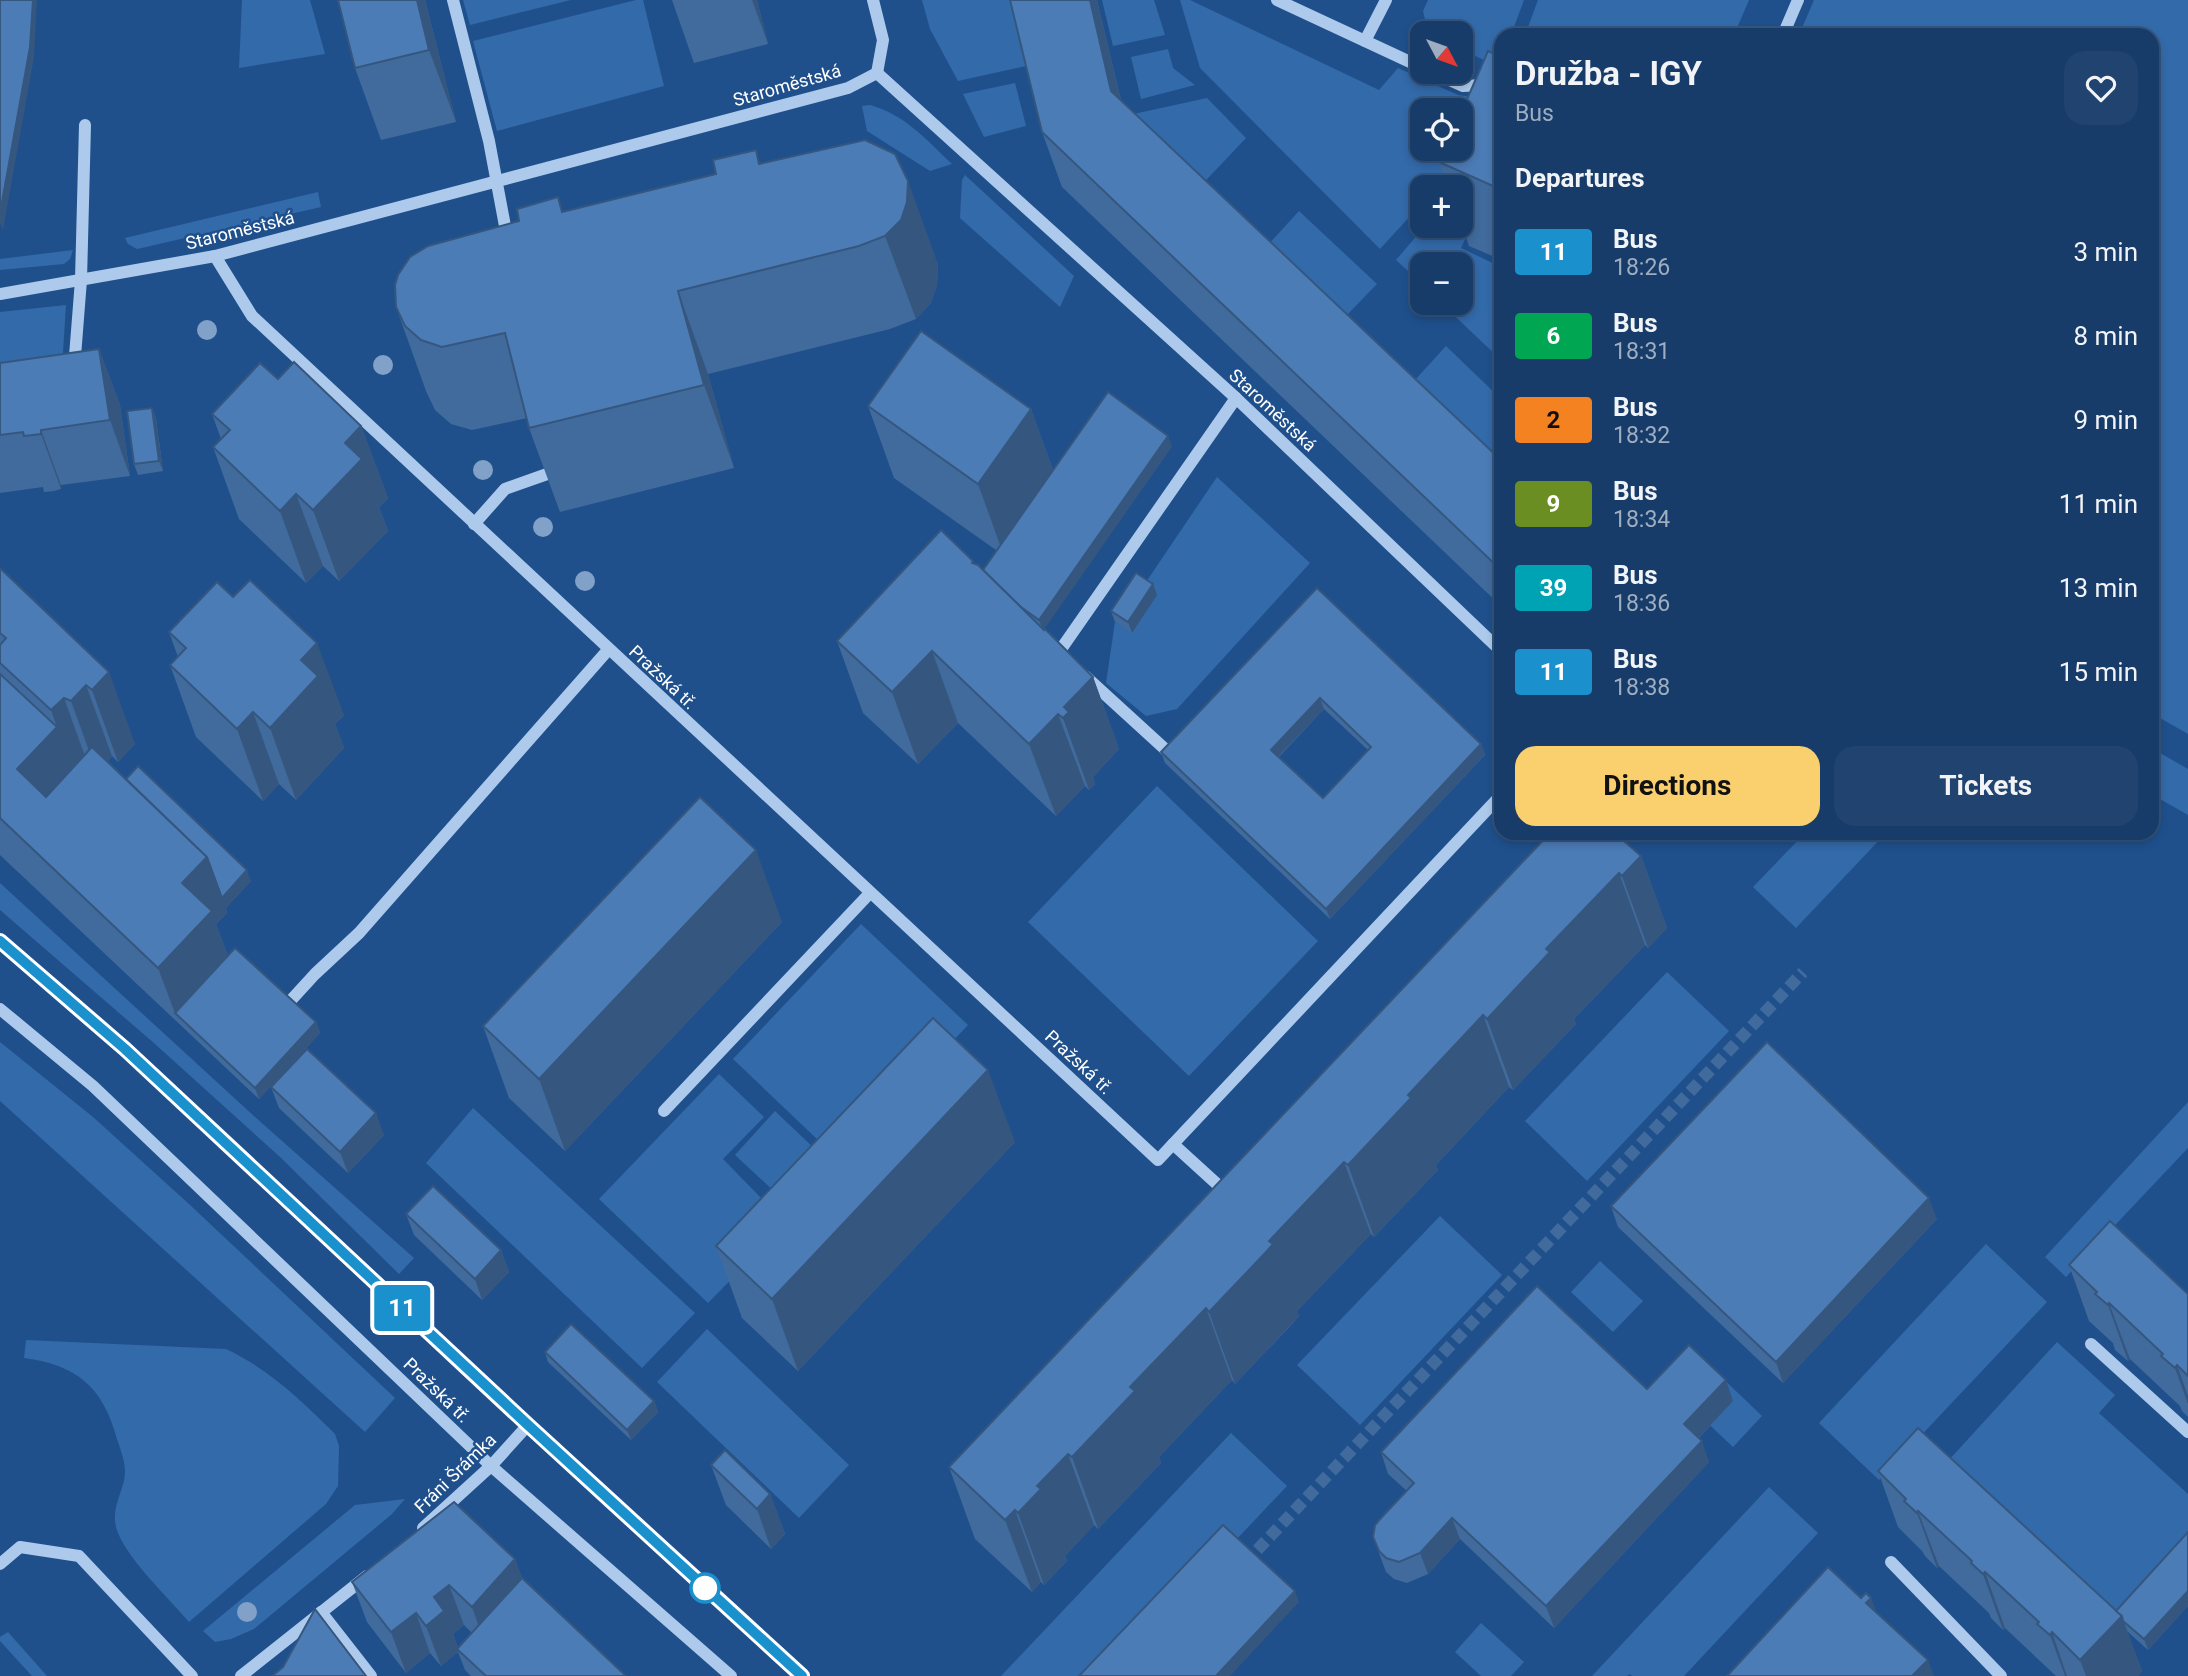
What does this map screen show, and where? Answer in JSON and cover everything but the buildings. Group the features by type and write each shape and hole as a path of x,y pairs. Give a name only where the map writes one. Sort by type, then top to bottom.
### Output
{"street":[{"path":"453,0 498,181 511,259"},
{"path":"873,0 883,40 877,73"},
{"path":"1277,0 1410,62"},
{"path":"1365,41 1386,0"},
{"path":"1786,28 1798,0"},
{"name":"Staroměstská","path":"0,294 215,257 848,88 877,73 1236,398 1494,644"},
{"path":"1459,84 1494,84"},
{"path":"72,387 81,280 85,125"},
{"name":"Pražská tř.","path":"215,257 251,316 1158,1160 1173,1144"},
{"path":"1068,661 1236,398"},
{"path":"474,524 505,489 550,473"},
{"path":"1036,636 1068,661 1166,750"},
{"name":"Pražská tř.","path":"270,1023 315,974 359,933 608,650"},
{"path":"1229,1195 1173,1144 1494,803"},
{"path":"664,1111 870,893"},
{"name":"Pražská tř.","path":"0,941 125,1049 802,1676"},
{"name":"Pražská tř.","path":"0,1009 93,1086 491,1466 731,1676"},
{"path":"2091,1344 2188,1432"},
{"name":"Fráni Šrámka","path":"411,1541 491,1466 528,1425"},
{"path":"0,1564 20,1547 79,1556 192,1676"},
{"path":"1891,1562 2001,1676"},
{"path":"241,1676 381,1565"},
{"path":"321,1612 370,1676"}],"shaded area":[{"path":"242,0 310,0 325,54 239,68"},
{"path":"463,0 571,0 470,25"},
{"path":"643,0 664,86 497,131 473,41"},
{"path":"922,0 1010,0 1026,66 958,81 930,29"},
{"path":"1102,0 1154,0 1165,35 1113,46"},
{"path":"1180,0 1190,0 1379,90 1398,68 1410,73 1410,84 1434,84 1458,95 1486,99 1473,130 1473,98 1410,98 1410,161 1460,161 1447,175 1410,175 1410,216 1380,249 1200,68"},
{"path":"1428,0 1524,0 1514,28 1494,28 1494,65 1474,55 1474,21 1425,21 1423,11"},
{"path":"1538,0 1749,0 1737,28 1528,28"},
{"path":"1814,0 2188,0 2188,734 2159,717 2159,28 1802,28"},
{"path":"1168,49 1173,68 1195,85 1141,99 1131,57"},
{"path":"1015,83 1026,126 984,137 963,94"},
{"path":"1207,98 1246,138 1192,195 1129,115"},
{"path":"870,105 904,121 952,164 930,171 867,131 862,106"},
{"path":"965,175 1074,276 1060,307 960,218 962,180"},
{"path":"1492,182 1473,222 1473,185"},
{"path":"318,192 321,207 137,249 128,244 125,238"},
{"path":"1299,211 1377,284 1345,317 1268,245"},
{"path":"1415,238 1466,238 1461,248 1469,252 1410,252 1410,273 1396,260"},
{"path":"73,250 70,259 64,264 0,270 0,259"},
{"path":"1473,254 1494,264 1494,353 1454,315 1473,315"},
{"path":"66,305 61,383 0,390 0,312"},
{"path":"1446,346 1494,392 1492,452 1415,380"},
{"path":"1217,477 1310,563 1177,709 1146,716 1106,683 1115,622 1132,632 1157,595 1144,585"},
{"path":"2159,752 2188,769 2188,815 2159,798"},
{"path":"1157,786 1318,941 1189,1076 1028,922"},
{"path":"1798,840 1879,840 1796,928 1753,887"},
{"path":"0,883 255,1117 414,1258 399,1274 279,1156 0,910"},
{"path":"861,924 968,1025 840,1161 733,1059"},
{"path":"1667,972 1729,1031 1587,1181 1525,1121"},
{"path":"0,1042 93,1117 395,1398 365,1432 0,1101"},
{"path":"719,1074 764,1117 723,1159 767,1204 766,1244 708,1303 599,1199"},
{"path":"2188,1102 2188,1148 2066,1277 2045,1257"},
{"path":"473,1108 695,1313 642,1368 426,1163"},
{"path":"775,1111 817,1151 777,1194 735,1155"},
{"path":"1440,1216 1502,1275 1360,1425 1297,1365"},
{"path":"1986,1244 2047,1302 1879,1480 1819,1423"},
{"path":"1600,1261 1643,1301 1613,1332 1571,1292"},
{"path":"707,1329 849,1465 799,1518 657,1382"},
{"path":"26,1340 226,1349 271,1376 335,1434 339,1446 338,1486 326,1504 189,1622 131,1556 118,1533 115,1516 125,1467 104,1405 95,1392 73,1373 43,1361 24,1358"},
{"path":"2057,1342 2115,1395 2099,1413 2188,1494 2188,1542 2107,1631 1937,1473"},
{"path":"1690,1347 1762,1416 1733,1447 1661,1379"},
{"path":"1231,1433 1287,1486 1234,1542 1094,1676 1001,1676"},
{"path":"1769,1487 1818,1533 1684,1676 1592,1676"},
{"path":"405,1499 392,1514 254,1629 231,1639 215,1642 203,1631 355,1505"},
{"path":"1481,1623 1524,1662 1511,1676 1481,1676 1455,1652"},
{"path":"8,1632 47,1676 32,1676 0,1641 0,1637"}],"tunnel":[{"path":"1245,1563 1803,972"}],"bus line":[{"name":"11","path":"0,941 125,1049 802,1676"}]}
